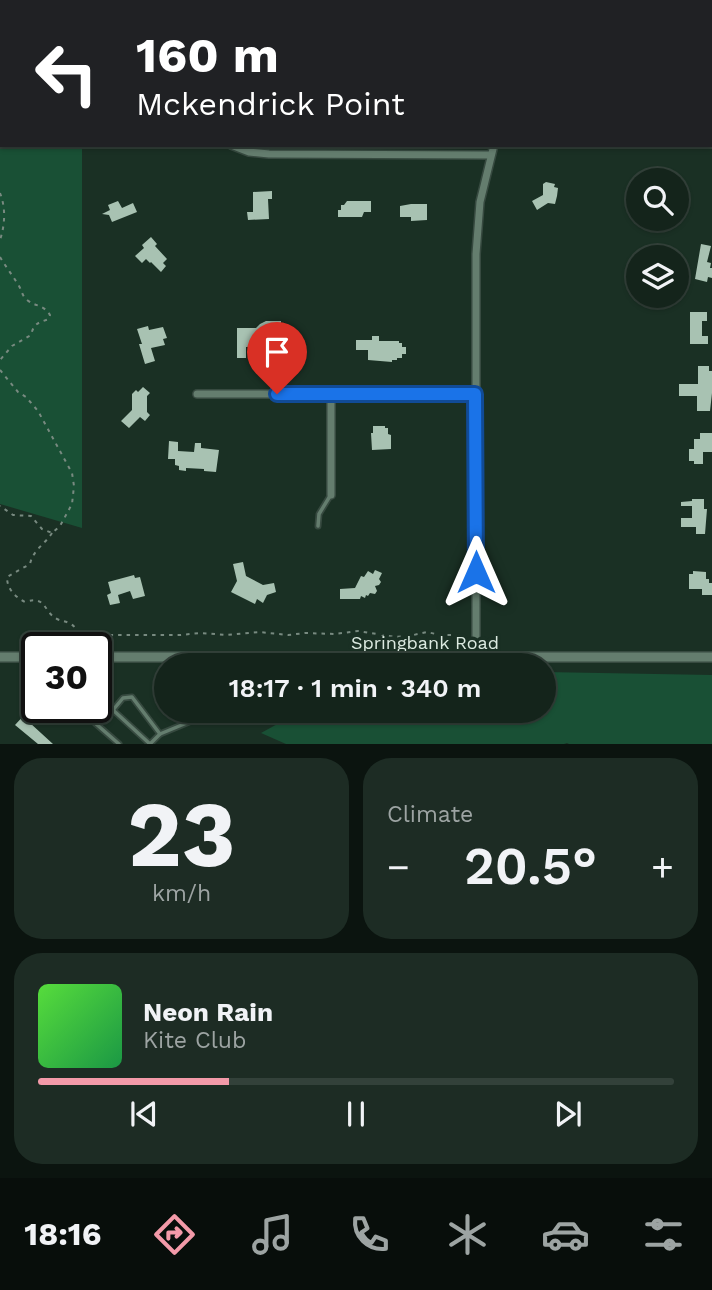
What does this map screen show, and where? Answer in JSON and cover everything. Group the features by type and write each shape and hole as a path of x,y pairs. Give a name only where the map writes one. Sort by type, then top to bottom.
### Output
{"street":[{"path":"237,147 249,152 269,154 491,155"},
{"path":"476,653 476,254 480,202 493,147"},
{"path":"197,394 475,394"},
{"path":"331,394 331,495"},
{"name":"Springbank Road","path":"556,654 712,657"},
{"name":"Springbank Road","path":"112,657 154,656"},
{"path":"0,657 21,657"}],"lane":[{"path":"318,526 318,514 331,495"},
{"path":"116,743 95,723 102,714 113,710 123,698 132,697 160,734"},
{"path":"113,710 150,744 160,734 187,723"}],"path":[{"path":"0,193 4,218 0,240"},
{"path":"0,257 29,302 37,303 50,315 48,319 36,323 31,335 12,346 0,360"},
{"path":"0,370 38,411 72,473 74,486 72,505 60,526 42,542 30,564 7,577 11,592 24,602 31,600 45,604 55,619 72,624 86,636 192,633 226,635 250,632 288,635 358,631 396,637 429,632 459,635 476,653"},
{"path":"0,506 13,515 31,516 43,529 52,533"}],"green space":[{"path":"0,147 82,147 82,528 0,504"},
{"path":"556,672 712,675 712,744 286,744 261,733 279,723 556,723"}],"building":[{"path":"543,184 555,184 554,187 558,188 555,204 548,203 537,210 532,201 543,195"},
{"path":"272,191 272,199 268,199 269,219 248,220 247,212 253,212 253,192"},
{"path":"118,201 122,208 133,203 137,212 112,222 109,215 102,214 110,210 108,205"},
{"path":"347,201 371,201 371,212 364,212 362,217 338,217 338,210 341,210 341,205"},
{"path":"427,204 427,220 411,221 411,217 400,217 400,206"},
{"path":"151,237 167,259 161,272 151,262 146,259 142,263 135,256"},
{"path":"701,244 711,246 707,262 711,263 712,278 708,277 707,282 695,279"},
{"path":"690,312 707,312 707,321 702,321 702,336 708,336 708,344 690,344"},
{"path":"266,321 281,321 281,336 289,336 289,358 280,358 279,345 246,347 246,358 237,358 237,328 256,328"},
{"path":"148,326 149,330 163,327 167,338 163,339 165,345 151,348 155,361 145,364 137,329"},
{"path":"372,336 379,336 379,341 399,341 402,347 406,347 406,354 392,362 368,360 368,350 356,350 356,340 372,340"},
{"path":"698,366 709,366 709,371 712,371 710,411 697,411 697,396 679,396 679,384 698,384"},
{"path":"143,387 150,393 147,396 147,412 150,415 145,421 140,417 129,428 121,421 132,410 132,394"},
{"path":"373,426 388,428 391,449 372,450"},
{"path":"700,433 712,433 712,452 703,452 703,464 694,464 694,461 689,461 689,449 694,449 694,439 700,439"},
{"path":"169,441 178,442 178,451 194,452 195,443 201,443 201,448 219,450 216,472 186,468 186,471 179,470 175,459 168,459"},
{"path":"704,499 704,509 707,509 705,534 696,534 696,527 681,527 681,518 692,518 692,506 681,506 681,502"},
{"path":"243,562 246,576 263,585 274,583 276,592 267,595 263,603 257,599 255,604 231,592 237,581 233,564"},
{"path":"375,570 382,573 379,579 381,582 375,586 375,594 370,593 365,598 361,596 360,599 340,599 340,589 355,588 361,576 364,577 368,571 373,574"},
{"path":"693,571 706,572 706,579 712,583 712,595 702,595 702,589 689,589 689,574 693,574"},
{"path":"134,575 135,578 140,577 145,596 133,599 130,591 118,595 120,603 110,605 107,595 111,593 108,582"},
{"path":"21,718 21,723 30,723 53,744 38,744 15,725"}],"route":[{"path":"277,394 475,394 476,572"}]}
